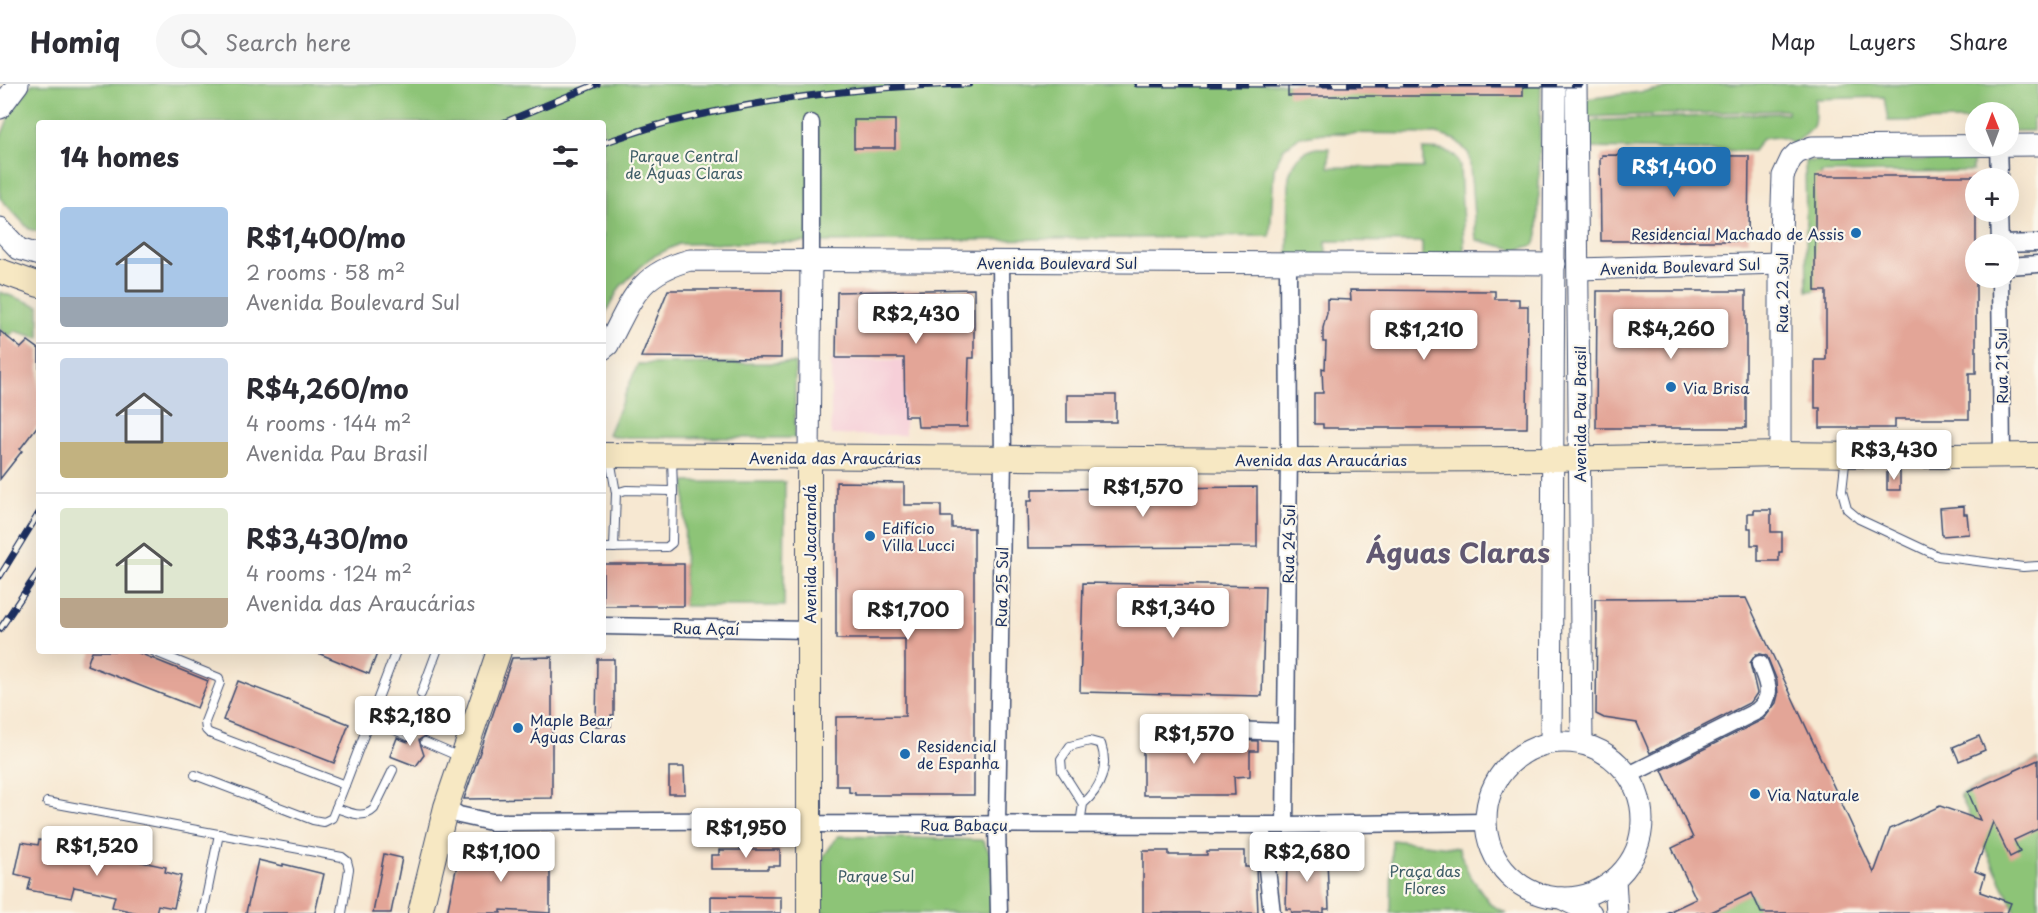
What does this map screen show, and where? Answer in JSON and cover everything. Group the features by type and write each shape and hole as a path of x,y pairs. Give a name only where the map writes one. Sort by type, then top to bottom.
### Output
{"main road":[{"path":"0,271 36,284"},
{"name":"Avenida das Araucárias","path":"606,455 1288,460 1579,459 1780,454 2038,455"},
{"name":"Avenida Jacarandá","path":"809,457 809,913"},
{"path":"420,913 446,807 498,654"}],"street":[{"path":"0,108 18,84"},
{"name":"Avenida Pau Brasil","path":"1551,742 1555,84"},
{"name":"Avenida Pau Brasil","path":"1576,84 1582,743"},
{"name":"Avenida Jacarandá","path":"809,457 811,123"},
{"path":"2019,145 2038,145"},
{"name":"Rua 22 Sul","path":"1780,454 1780,263 1783,176 1791,159 1797,153 1812,147 1965,146"},
{"path":"0,230 19,249 36,254"},
{"path":"2019,244 2038,243"},
{"name":"Avenida Boulevard Sul","path":"606,350 636,293 649,277 668,266 690,260 1555,264"},
{"name":"Rua 25 Sul","path":"999,913 997,824 1003,458 1001,262"},
{"name":"Rua 24 Sul","path":"1285,825 1288,263"},
{"name":"Avenida Boulevard Sul","path":"1579,269 1780,263"},
{"path":"2019,265 2038,264"},
{"name":"Rua 21 Sul","path":"2000,288 2002,455"},
{"name":"Rua Açaí","path":"606,626 809,630"},
{"path":"1629,775 1765,705 1769,688 1760,664"},
{"path":"1155,727 1286,732"},
{"path":"1561,898 1580,897 1599,890 1615,879 1634,857 1642,830 1641,801 1629,775 1609,755 1582,743 1567,741 1551,742 1528,750 1508,764 1494,784 1486,807 1485,822 1494,857 1511,878 1534,892 1561,898 1592,913"},
{"name":"Rua Babaçu","path":"446,807 459,815 491,822 791,820 809,824 1263,825 1485,822"},
{"path":"1263,825 1272,913"},
{"path":"1615,879 1617,913"}],"lane":[{"path":"606,455 616,493 614,548"},
{"path":"1846,455 1842,490 1847,509 1859,519 1938,556 2023,567 2038,566"},
{"path":"606,548 670,546 672,543 672,456"},
{"path":"616,493 626,490 673,492"},
{"path":"161,654 216,676 220,680 205,722 209,733 345,785"},
{"path":"195,775 313,820 328,821 332,818 395,654"},
{"path":"421,694 436,654"},
{"path":"371,719 408,736"},
{"path":"1080,824 1083,804 1092,796 1103,777 1105,756 1101,744 1090,741 1070,746 1061,759 1062,771 1083,804"},
{"path":"424,742 462,758"},
{"path":"336,808 358,815 369,814 374,809 393,770"},
{"path":"47,802 342,857 347,861 350,869 342,913"},
{"path":"203,913 219,834"}],"shaded area":[{"path":"831,360 905,360 905,435 831,435"}],"green space":[{"name":"Parque Central de Águas Claras","path":"32,84 1541,84 1538,236 1534,245 1517,250 1476,240 1469,154 1456,140 1437,134 1323,133 1299,137 1283,149 1274,169 1270,236 679,244 650,258 620,287 606,313 606,120 36,120 36,231 29,229 0,198 0,139 10,114"},
{"path":"1701,84 2038,84 2038,117 2033,118 2033,131 2019,131 2019,102 1965,102 1965,120 1888,121 1884,97 1815,99 1813,126 1793,144 1786,139 1775,137 1762,139 1753,151 1582,148 1583,121 1787,114 1787,110 1587,117 1586,99"},
{"path":"1317,148 1329,148 1329,167 1423,168 1423,149 1451,153 1460,167 1465,264 1422,263 1422,242 1326,241 1326,263 1288,263 1289,176 1298,158"},
{"path":"1973,159 1973,168 1965,168 1965,171 1821,173 1821,290 1807,291 1805,161"},
{"path":"0,292 36,305 36,337 15,331 9,336 0,329"},
{"path":"795,363 795,438 616,437 608,434 638,364"},
{"path":"685,482 785,482 784,606 684,606"},
{"path":"2038,760 2038,913 2016,913 1960,795"},
{"name":"Parque Sul","path":"838,836 982,840 992,856 992,913 822,913 823,857"},
{"name":"Praça das Flores","path":"1392,840 1458,848 1469,874 1491,905 1507,913 1391,913"},
{"path":"1750,893 1760,913 1707,913"}],"building":[{"path":"1288,84 1523,84 1523,96 1288,96"},
{"path":"854,120 895,120 895,148 854,148"},
{"path":"1602,155 1749,156 1748,241 1601,241 1600,158"},
{"path":"1815,176 1965,176 1965,222 1976,222 1976,234 1965,234 1965,288 1976,288 1976,373 1969,373 1969,419 1895,419 1895,428 1820,428 1820,408 1815,408 1815,360 1826,360 1826,291 1815,291"},
{"path":"974,289 974,358 969,358 967,427 918,427 917,416 905,416 904,358 836,358 837,292"},
{"path":"668,290 782,290 781,358 641,357"},
{"path":"1350,290 1495,291 1495,299 1519,299 1519,306 1528,306 1527,428 1323,428 1323,424 1314,424 1314,393 1323,393 1322,368 1325,369 1326,342 1323,342 1323,328 1327,313 1327,299 1351,300"},
{"path":"1597,291 1746,291 1746,428 1596,428"},
{"path":"0,331 21,348 28,341 36,347 36,428 20,449 22,451 0,479"},
{"path":"1067,395 1116,395 1116,422 1067,422"},
{"path":"1887,472 1900,472 1900,490 1887,490"},
{"path":"836,482 904,483 904,505 941,505 941,517 952,517 952,528 974,528 974,795 855,795 849,792 849,786 836,786 836,717 905,716 905,639 836,639"},
{"path":"1257,487 1257,547 1028,548 1027,501 1032,501 1032,489"},
{"path":"1964,506 1969,534 1942,536 1940,508"},
{"path":"1754,510 1771,510 1771,532 1782,532 1782,552 1779,552 1779,561 1758,561 1758,545 1751,545 1751,528 1748,528 1748,513 1754,513"},
{"path":"606,564 684,564 684,606 606,606"},
{"path":"1083,583 1265,586 1262,696 1080,692"},
{"path":"1746,598 1874,873 1890,829 1940,806 1980,820 1968,792 2038,760 2038,829 2014,840 2020,852 2010,857 1993,822 1975,871 1985,875 1980,892 2011,903 2007,913 1761,913 1752,893 1709,913 1666,913 1696,899 1672,848 1693,838 1662,770 1764,719 1776,703 1777,681 1767,656 1756,654 1750,663 1757,693 1751,702 1650,753 1637,723 1604,718 1596,714 1597,611 1595,611 1595,599"},
{"path":"91,654 141,654 208,681 197,708 87,665"},
{"path":"320,654 377,654 369,674"},
{"name":"Maple Bear Águas Claras","path":"552,657 552,798 464,799 512,658"},
{"path":"597,659 614,659 614,715 611,715 611,726 596,726"},
{"path":"238,681 349,724 334,763 223,720"},
{"path":"1143,717 1151,717 1146,721 1145,727 1149,736 1258,741 1258,751 1250,751 1250,776 1234,777 1235,795 1143,795"},
{"path":"415,723 428,728 425,736 419,740 424,755 416,766 390,756 397,738 408,742 413,739 412,731"},
{"path":"1979,736 1985,750 1959,761 1953,747"},
{"path":"669,767 684,767 685,794 669,794"},
{"path":"39,840 82,848 81,855 122,863 123,858 166,867 165,872 181,876 174,908 158,905 156,913 138,913 112,907 115,896 98,892 74,887 71,898 28,890 31,878 15,874 22,842 38,845"},
{"path":"460,850 501,850 501,862 527,863 527,850 550,850 550,913 501,910 501,913 447,913"},
{"path":"719,850 780,850 780,866 768,866 768,869 711,869 711,855 719,855"},
{"path":"1300,850 1315,851 1315,855 1323,855 1322,859 1327,859 1329,909 1324,909 1324,913 1292,913 1291,909 1286,909 1287,859 1292,859 1292,855 1300,855"},
{"path":"1143,851 1169,851 1169,855 1207,855 1207,851 1245,851 1245,867 1256,867 1258,913 1143,913"},
{"path":"384,854 402,858 391,913 373,913"},
{"path":"258,860 324,874 315,913 246,913"},
{"path":"711,896 781,897 781,913 711,913"}],"railway":[{"path":"510,120 597,84"},
{"path":"606,142 669,122 780,100 893,87 969,84"},
{"path":"1137,84 1580,84"},
{"path":"0,576 36,518"},
{"path":"0,629 36,575"}],"place":[{"name":"Residencial Machado de Assis","path":"1856,233"},
{"name":"Via Brisa","path":"1671,387"},
{"name":"Edifício Villa Lucci","path":"870,536"},
{"name":"Maple Bear Águas Claras","path":"518,728"},
{"name":"Residencial de Espanha","path":"905,754"},
{"name":"Via Naturale","path":"1755,794"}],"district":[{"name":"Águas Claras","path":"1458,551"}]}
